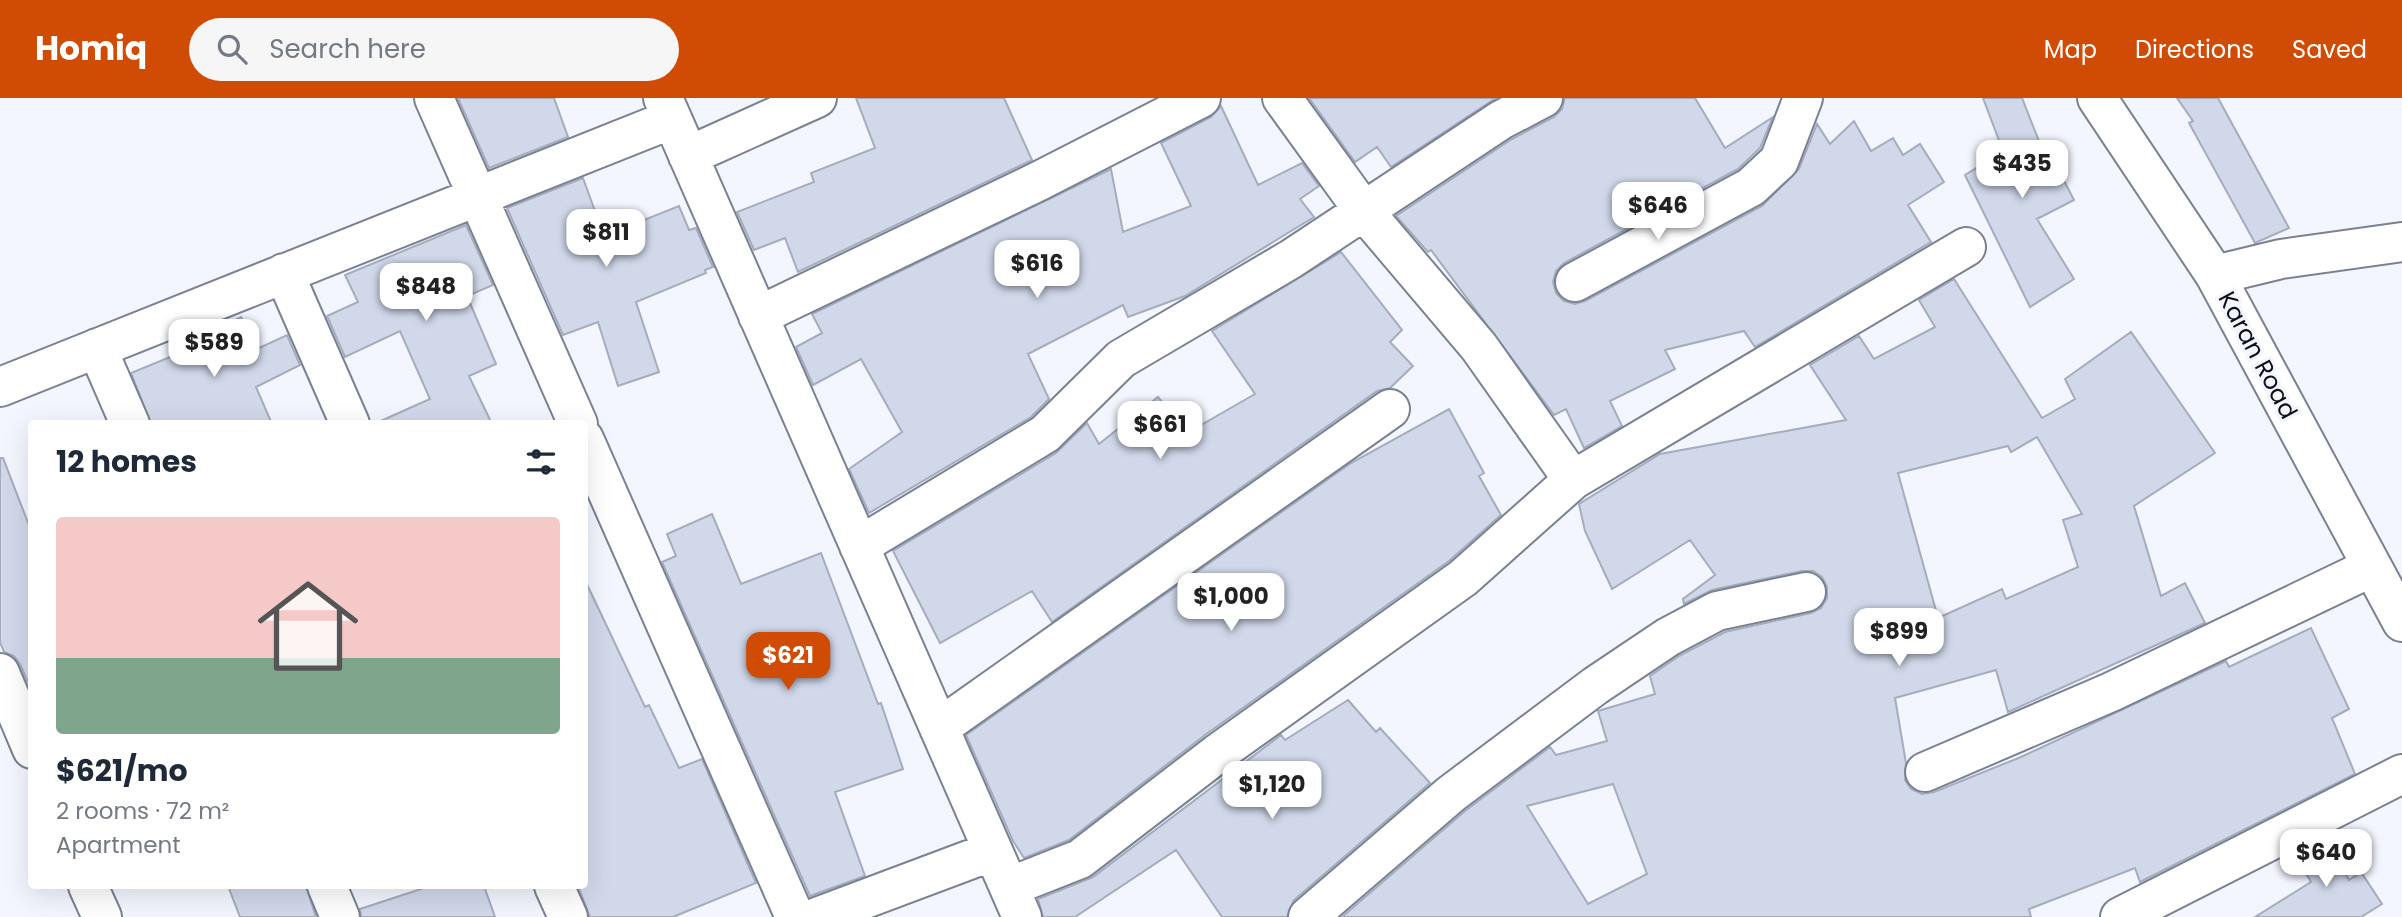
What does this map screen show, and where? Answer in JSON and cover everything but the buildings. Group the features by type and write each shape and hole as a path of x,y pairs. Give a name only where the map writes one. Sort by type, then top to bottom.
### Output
{"street":[{"path":"434,98 576,420"},
{"path":"688,156 817,98"},
{"path":"758,316 1039,181 1201,98"},
{"path":"1282,98 1363,210 1479,347 1573,480"},
{"path":"859,545 1045,434 1121,359 1291,258 1501,120 1543,98"},
{"path":"1575,282 1751,187 1779,161 1803,98"},
{"name":"Karan Road","path":"2097,98 2215,275 2402,622"},
{"path":"0,387 477,195 667,108 1016,902 1080,859 1218,753 1463,578 1573,480 1966,247"},
{"path":"2215,275 2281,259 2402,242"},
{"path":"284,273 348,420"},
{"path":"97,348 128,420"},
{"path":"939,728 1390,409"},
{"path":"588,448 795,917"},
{"path":"1925,772 2110,692 2372,567"},
{"path":"1308,917 1451,794 1595,686 1668,637 1717,611 1806,593"},
{"path":"0,673 28,740"},
{"path":"2120,917 2402,774"},
{"path":"817,917 993,851"},
{"path":"89,889 102,917"},
{"path":"328,889 340,917"},
{"path":"555,889 568,917"}]}
